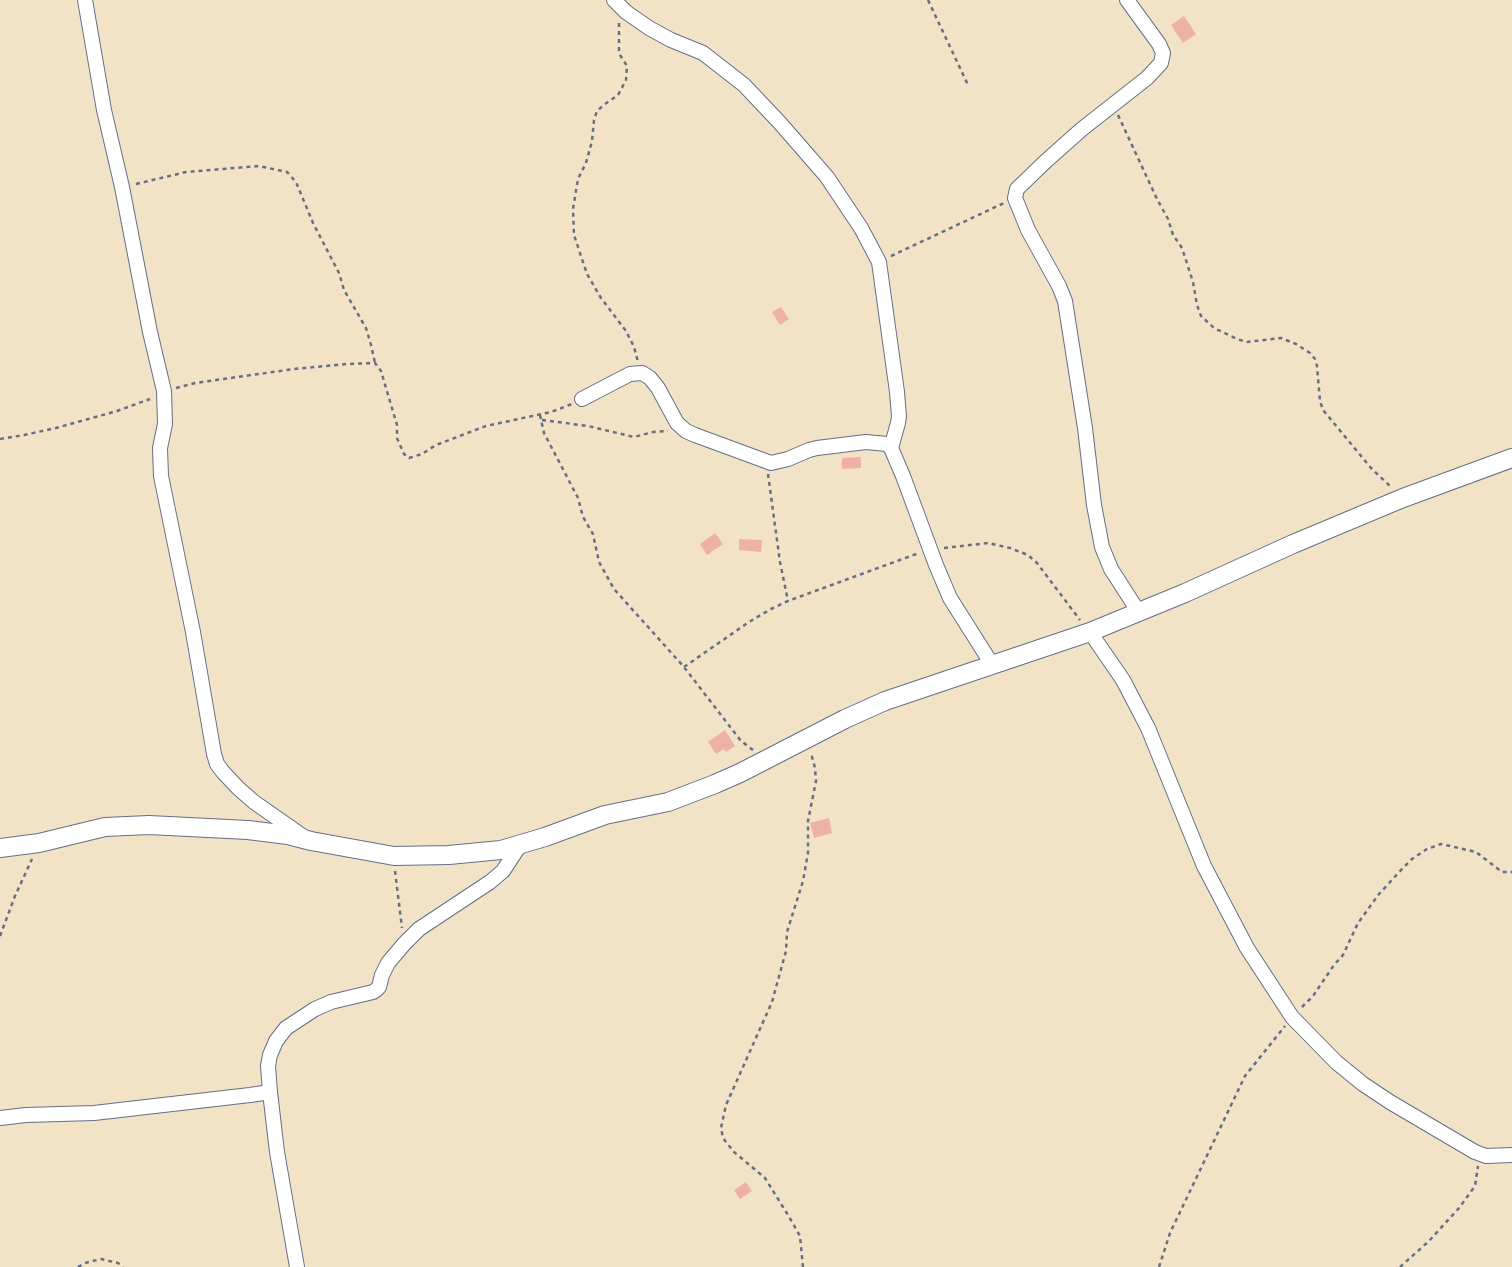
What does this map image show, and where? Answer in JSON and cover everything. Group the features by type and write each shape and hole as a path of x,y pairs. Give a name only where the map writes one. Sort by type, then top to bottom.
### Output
{"street":[{"path":"85,0 104,110 122,187 150,332 164,392 165,424 160,448 161,476 193,632 214,754 217,764 223,772 254,802 310,841"},
{"path":"614,0 626,12 648,28 711,58 754,95 827,177 861,228 879,262 898,408 898,423 891,448"},
{"path":"1127,0 1155,36 1163,54 1160,66 1148,78 1082,129 1017,189 1015,198 1028,230 1059,286 1065,301 1085,428 1094,505 1102,547 1111,569 1138,611"},
{"path":"582,399 630,374 642,373 647,375 658,388 677,422 686,431 771,464 808,450 830,446 874,442 885,443 891,448 950,598 993,666"},
{"path":"0,848 39,843 105,827 149,825 288,834 310,841 394,856 449,855 501,850 605,815 668,802 715,784 885,701 1090,632 1404,498 1512,458"},
{"path":"1090,632 1123,680 1148,728 1204,866 1247,948 1292,1017 1336,1062 1363,1084 1432,1128 1475,1152 1486,1156 1512,1155"},
{"path":"296,1267 277,1152 270,1092 268,1066 276,1041 286,1028 323,1005 376,990 379,987 388,963 404,944 419,929 490,882 503,871 520,845"},
{"path":"0,1118 26,1115 94,1113 250,1096 270,1092"}],"path":[{"path":"928,0 968,85"},
{"path":"619,21 619,50 627,66 626,80 618,95 597,111 586,164 578,179 573,209 574,235 587,274 601,298 626,331 634,347 638,360 638,373"},
{"path":"1111,106 1120,118 1168,219 1173,235 1182,248 1192,282 1196,305 1201,316 1214,328 1237,339 1247,342 1281,338 1308,350 1315,359 1320,401 1324,410 1371,468 1404,498"},
{"path":"122,187 186,172 259,166 287,172 296,182 313,223 339,273 344,290 366,328 374,363 381,371 397,425 397,438 404,454 409,458 422,454 436,445 486,426 551,412 582,399"},
{"path":"879,262 1015,198"},
{"path":"0,439 56,428 147,401 164,392 195,383 347,364 374,363"},
{"path":"540,415 544,433 578,498 583,517 593,534 599,562 614,589 684,668 741,741 767,759"},
{"path":"542,420 588,426 634,437 656,432 686,431"},
{"path":"766,462 780,562 788,601"},
{"path":"684,668 749,622 788,601 930,549 988,543 1010,548 1028,556 1037,563 1090,632"},
{"path":"803,1267 800,1236 792,1221 766,1180 734,1152 726,1142 721,1128 726,1105 772,1002 786,951 787,932 803,881 808,852 808,821 816,781 810,750 811,737"},
{"path":"0,936 15,896 39,843"},
{"path":"1159,1267 1170,1233 1245,1076 1292,1017 1313,996 1334,964 1343,955 1358,923 1379,894 1412,859 1427,849 1442,844 1476,852 1502,872 1512,872"},
{"path":"394,856 404,944"},
{"path":"1400,1267 1459,1208 1475,1186 1478,1165 1475,1152"},
{"path":"78,1267 101,1259 118,1263 123,1267"}],"building":[{"path":"1184,16 1196,34 1183,43 1171,25"},
{"path":"781,307 789,319 780,325 772,312"},
{"path":"861,457 861,468 842,469 842,458"},
{"path":"715,533 723,544 707,555 700,544"},
{"path":"739,539 762,540 761,552 739,550"},
{"path":"725,730 735,746 726,752 724,749 716,754 708,742"},
{"path":"829,818 832,833 814,838 810,823"},
{"path":"746,1182 752,1191 740,1199 734,1190"}]}
